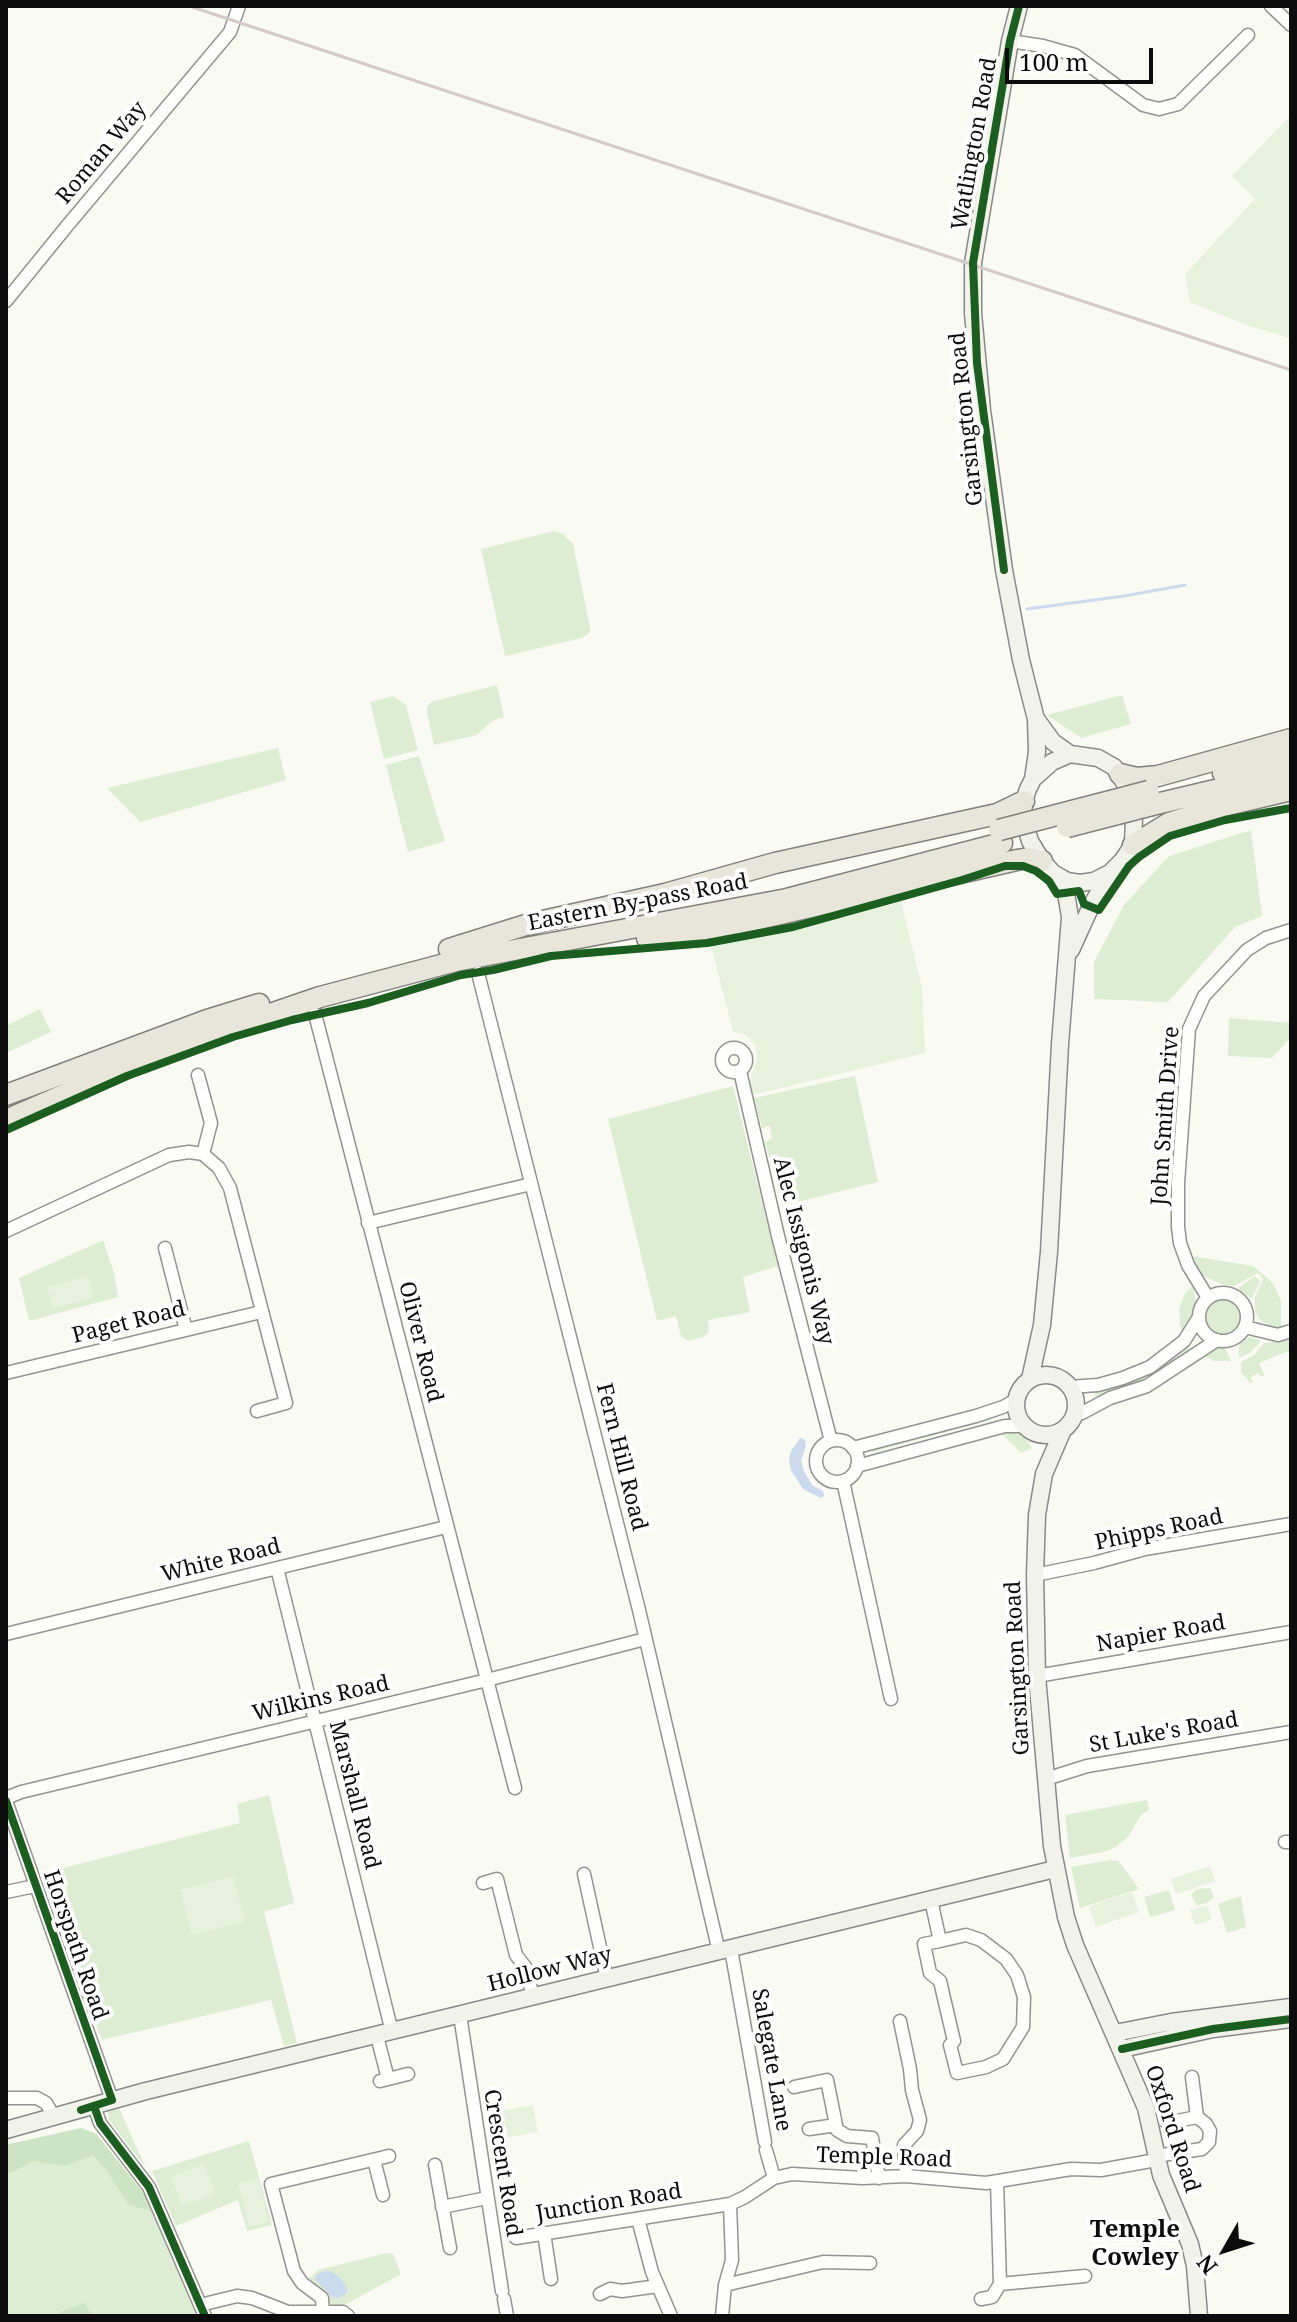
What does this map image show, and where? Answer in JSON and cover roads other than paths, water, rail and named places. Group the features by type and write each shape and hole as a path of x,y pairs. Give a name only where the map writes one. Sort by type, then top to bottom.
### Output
{"highway":[{"path":"1120,774 1137,778 1158,776 1291,739"},
{"name":"Eastern By-pass Road","path":"6,1095 207,1020 449,949 784,886 1000,837 1151,798 1291,756"},
{"name":"Eastern By-pass Road","path":"1151,798 1291,772"},
{"path":"1133,845 1169,823 1291,790"},
{"path":"449,949 529,924 665,894 775,863 997,814 1024,801"},
{"name":"Eastern By-pass Road","path":"6,1120 177,1046 320,997 456,961 787,899 1000,837"},
{"path":"569,940 594,943 710,930 1029,858 1048,867"}],"main road":[{"name":"Watlington Road","path":"973,263 1017,6"},
{"name":"Garsington Road","path":"973,263 977,363 1000,548 1014,629 1036,719"},
{"path":"1036,719 1044,733 1070,754 1098,758 1114,767 1128,788 1134,817 1133,845 1110,873 1065,962"},
{"path":"1030,1379 1042,1325 1051,1222 1070,917 1066,893 1030,841 1023,817 1037,752 1036,719"},
{"path":"1033,779 1052,762 1070,754"},
{"path":"1048,867 1067,881 1080,883 1094,881 1110,873"},
{"path":"1042,1325 1046,1359 1063,1382 1076,1402 1075,1414 1062,1432 1051,1436 1030,1432 1016,1412 1016,1400 1022,1387 1030,1379 1045,1375 1063,1382"},
{"name":"Garsington Road","path":"1055,1869 1037,1676 1035,1575 1037,1515 1046,1466 1062,1432"},
{"name":"Garsington Road","path":"1040,1435 1046,1466"},
{"name":"Hollow Way","path":"6,2130 112,2100 1055,1869"},
{"name":"Oxford Road","path":"1055,1869 1075,1945 1146,2108 1156,2158 1190,2244 1199,2316"},
{"path":"1115,2033 1171,2022 1291,2007"},
{"path":"1122,2049 1213,2029 1291,2019"}],"street":[{"name":"Roman Way","path":"6,301 230,32 239,6"},
{"path":"1271,6 1291,25"},
{"path":"1011,36 1075,55 1143,105 1159,109 1178,104 1248,35"},
{"name":"John Smith Drive","path":"1208,1298 1188,1265 1178,1227 1178,1183 1189,1029 1204,996 1247,950 1266,938 1291,930"},
{"name":"Fern Hill Road","path":"478,973 725,1951"},
{"name":"Oliver Road","path":"315,1014 515,1788"},
{"name":"Alec Issigonis Way","path":"740,1071 778,1236 831,1441"},
{"path":"198,1075 211,1123 203,1154"},
{"path":"6,1231 169,1155 189,1152 203,1154 219,1168 230,1188 287,1408 257,1411"},
{"path":"368,1223 531,1184"},
{"path":"165,1248 186,1330"},
{"path":"1063,1382 1098,1385 1150,1367 1184,1341 1208,1298 1224,1293 1237,1297 1245,1308 1245,1327 1234,1338 1217,1340 1147,1386 1075,1414"},
{"name":"Paget Road","path":"6,1373 261,1312"},
{"path":"1199,1317 1205,1333 1217,1340"},
{"path":"1245,1327 1278,1335 1291,1331"},
{"path":"853,1448 976,1416 1016,1400"},
{"path":"857,1466 1005,1426 1024,1426"},
{"path":"831,1441 843,1441 856,1454 857,1466 852,1476 843,1481 829,1481 816,1467 817,1454 825,1443 831,1441"},
{"path":"843,1481 891,1699"},
{"name":"Phipps Road","path":"1035,1575 1145,1549 1291,1524"},
{"name":"White Road","path":"6,1634 446,1527"},
{"name":"Marshall Road","path":"277,1568 385,2034 384,2080 408,2074"},
{"name":"Napier Road","path":"1037,1676 1291,1632"},
{"name":"Wilkins Road","path":"6,1799 21,1792 645,1639"},
{"name":"St Luke's Road","path":"1046,1779 1087,1766 1291,1732"},
{"name":"Horspath Road","path":"6,1799 112,2100"},
{"path":"584,1874 607,1979"},
{"path":"483,1883 497,1879 516,1955 526,1968 533,1997"},
{"path":"6,1892 35,1886"},
{"path":"931,1900 940,1941"},
{"path":"966,1935 981,1940 1006,1959 1017,1975 1024,1997 1023,2027 1003,2059 986,2067 957,2073 950,2045 954,2041 940,1981 930,1973 924,1944 940,1941 966,1935"},
{"name":"Salegate Lane","path":"725,1951 774,2178"},
{"name":"Crescent Road","path":"460,2015 507,2316"},
{"path":"900,2021 920,2120 917,2131 904,2145 906,2176"},
{"path":"1167,2123 1197,2117 1192,2077"},
{"path":"794,2087 827,2080 837,2130 847,2136 872,2138 879,2178"},
{"path":"6,2098 37,2098 46,2103 55,2118"},
{"path":"94,2106 100,2123 149,2187 203,2310 237,2296 264,2301 288,2312 343,2312 348,2316"},
{"name":"Temple Road","path":"730,2204 774,2178 792,2174 879,2178 906,2176 977,2183 1071,2169 1101,2170 1202,2149 1209,2142 1210,2131 1197,2117"},
{"path":"809,2129 836,2125"},
{"path":"323,2313 322,2298 302,2283 294,2271 271,2184 389,2156"},
{"path":"374,2160 383,2195"},
{"path":"435,2165 450,2248"},
{"path":"981,2299 992,2297 1000,2284 997,2181"},
{"path":"442,2207 487,2198"},
{"path":"722,2316 725,2285 732,2260 730,2204"},
{"name":"Junction Road","path":"494,2241 730,2204"},
{"path":"638,2219 645,2248 671,2316"},
{"path":"544,2233 551,2279"},
{"path":"725,2285 823,2262 870,2263"},
{"path":"1000,2284 1085,2276"},
{"path":"600,2294 610,2289 622,2291 658,2286"}],"water":[{"path":"800,1438 805,1440 806,1446 801,1461 804,1471 812,1485 823,1491 821,1498 803,1489 791,1470 791,1451"},
{"path":"329,2271 347,2287 347,2292 340,2298 331,2297 315,2280 316,2275"}],"waterway":[{"path":"1027,609 1185,585"}],"railway":[{"path":"189,6 1291,370"}],"district":[{"name":"Temple Cowley","path":"1135,2244"}]}
